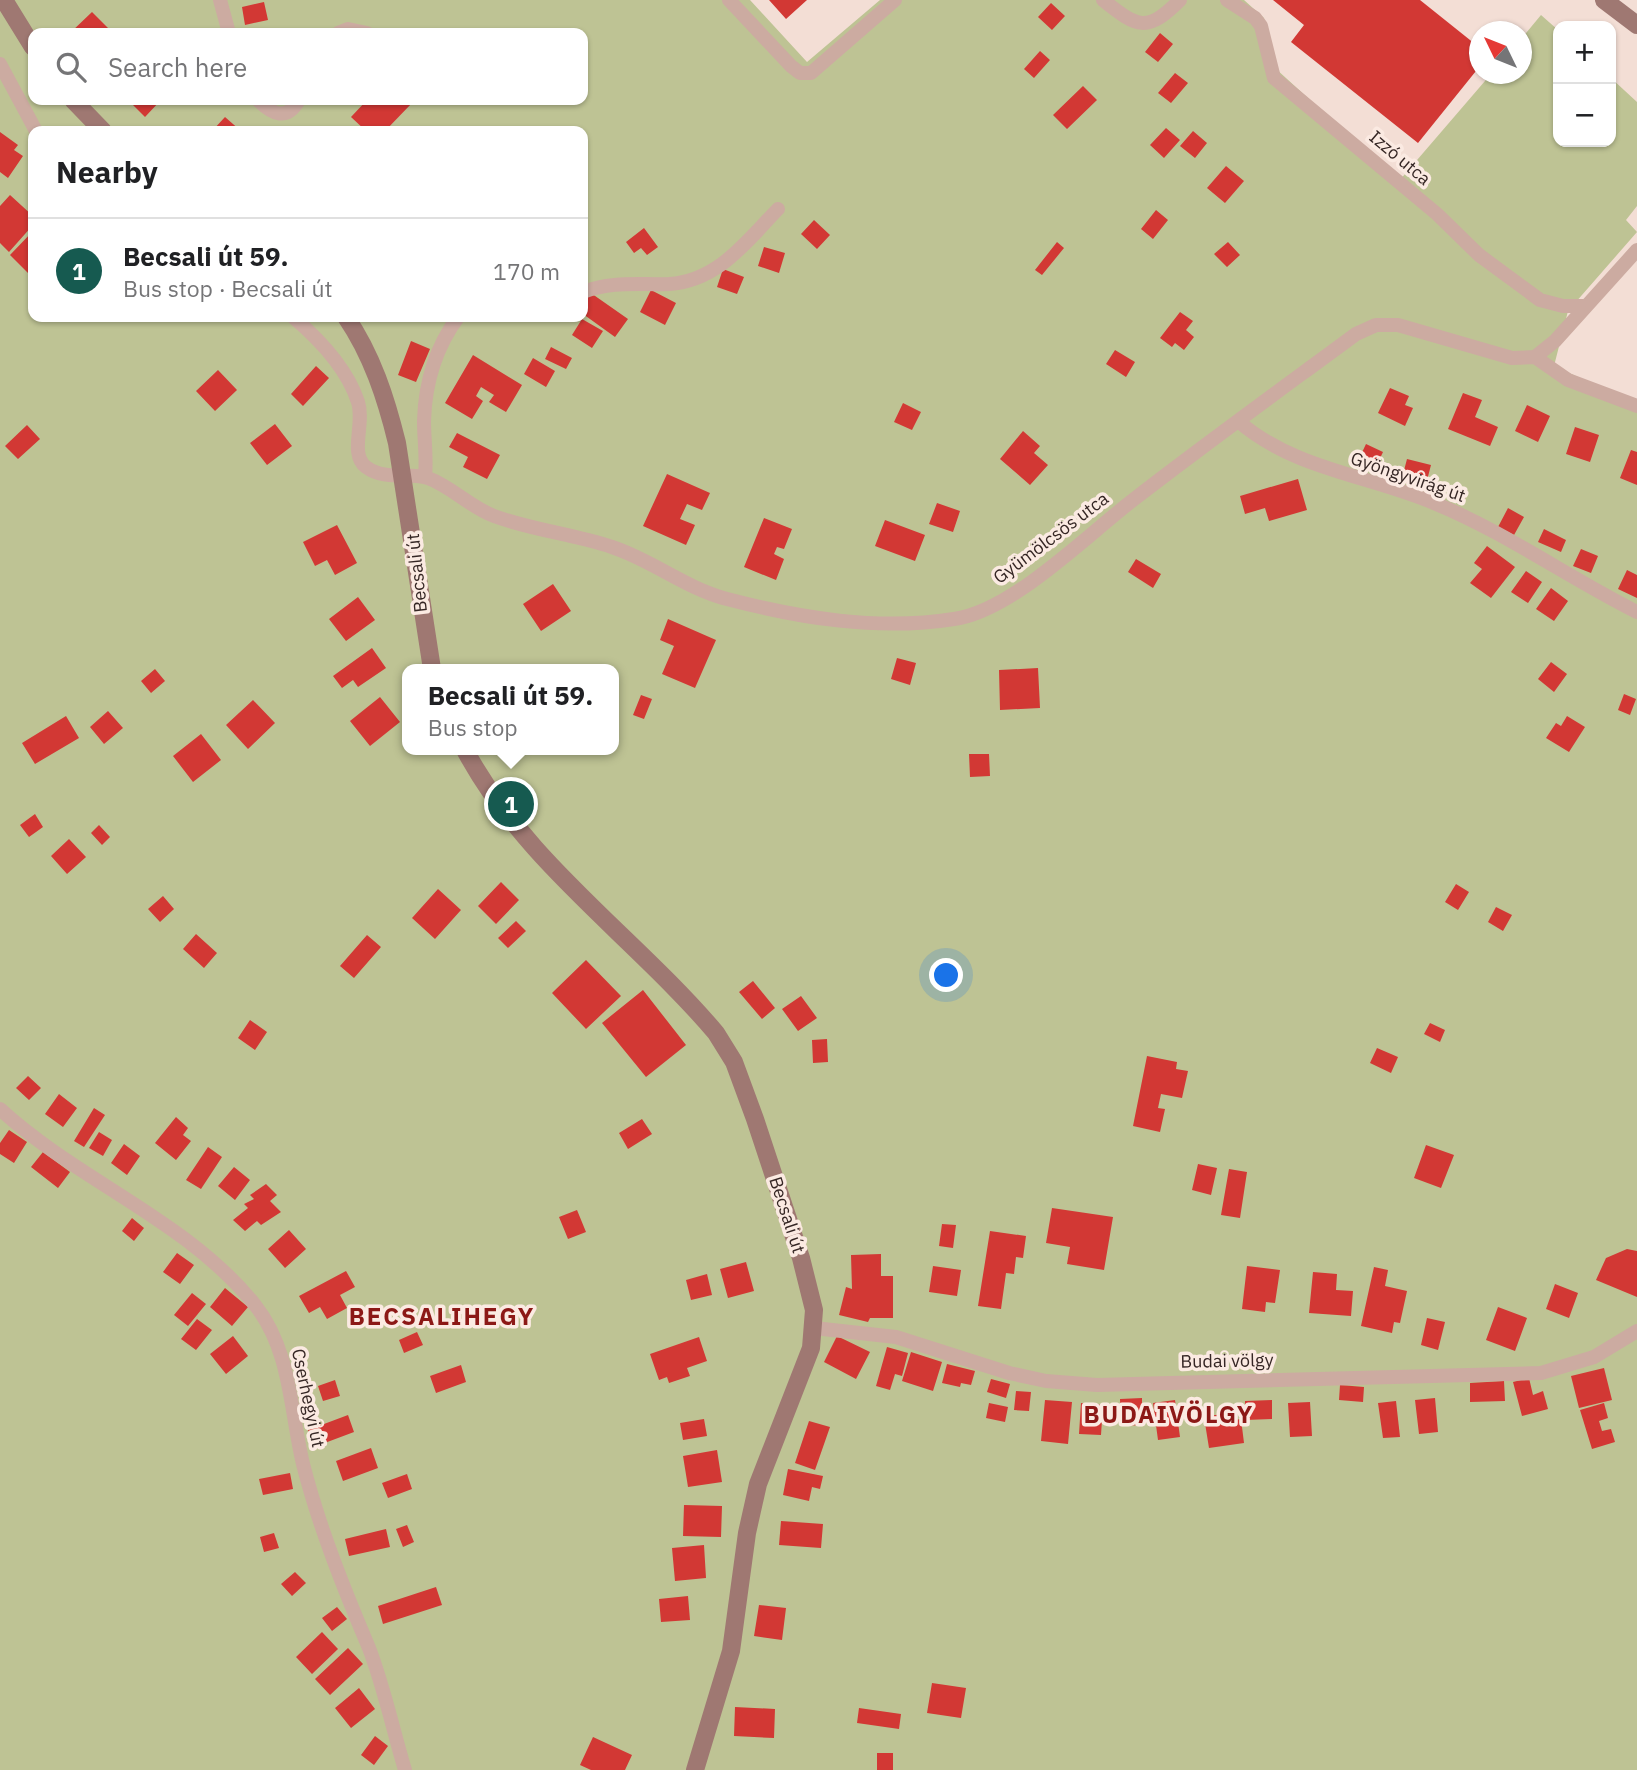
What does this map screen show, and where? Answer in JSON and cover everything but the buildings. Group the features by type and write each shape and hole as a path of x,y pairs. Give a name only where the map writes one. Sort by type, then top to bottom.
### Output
{"main road":[{"path":"4,0 28,39"},
{"path":"1604,0 1637,25"},
{"path":"79,105 98,126"},
{"name":"Becsali út","path":"349,322 365,348 380,384 404,477 423,625 431,664"},
{"name":"Becsali út","path":"468,755 489,791 541,856 716,1032 734,1062 760,1132 811,1291 814,1328 804,1369 758,1484 747,1533 731,1651 695,1770"}],"street":[{"path":"220,0 228,28"},
{"path":"729,0 791,66 800,73 811,73 895,0"},
{"path":"1103,0 1132,22 1151,24 1180,0"},
{"name":"Izzó utca","path":"1227,0 1255,18 1261,26 1274,78 1437,214 1479,255 1540,300 1563,306 1585,306"},
{"path":"0,64 33,126"},
{"path":"264,105 281,115 292,110 296,105"},
{"path":"588,290 604,284 690,281 715,272 778,209"},
{"path":"1637,250 1555,341 1535,357 1568,380 1637,405"},
{"path":"298,322 333,357 348,378 359,404 360,437 356,450 359,460 377,474 404,477"},
{"path":"425,477 424,421 428,385 438,350 455,322"},
{"name":"Gyümölcsös utca","path":"404,477 425,477 495,516 614,547 694,588 726,599 820,620 853,623 956,619 989,608 1014,592 1356,334 1377,325 1398,325 1512,358 1535,357"},
{"name":"Gyöngyvirág út","path":"1238,421 1267,443 1292,457 1433,502 1478,523 1637,612"},
{"name":"Cserhegyi út","path":"0,1108 63,1159 205,1255 254,1304 272,1328 288,1379 303,1465 351,1609 370,1650 405,1770"},
{"name":"Budai völgy","path":"814,1328 896,1337 1009,1373 1046,1381 1097,1385 1541,1373 1594,1357 1637,1331"}],"green space":[{"path":"0,0 750,0 807,62 880,0 1244,0 1264,18 1275,68 1399,181 1482,84 1532,84 1532,26 1541,15 1553,26 1553,147 1616,147 1616,83 1637,102 1637,206 1626,220 1637,232 1568,311 1554,366 1637,404 1637,1770 0,1770"}],"place":[{"name":"Becsali út 59.","path":"511,804"}],"district":[{"name":"BECSALIHEGY","path":"442,1317"},
{"name":"BUDAIVÖLGY","path":"1169,1415"}]}
